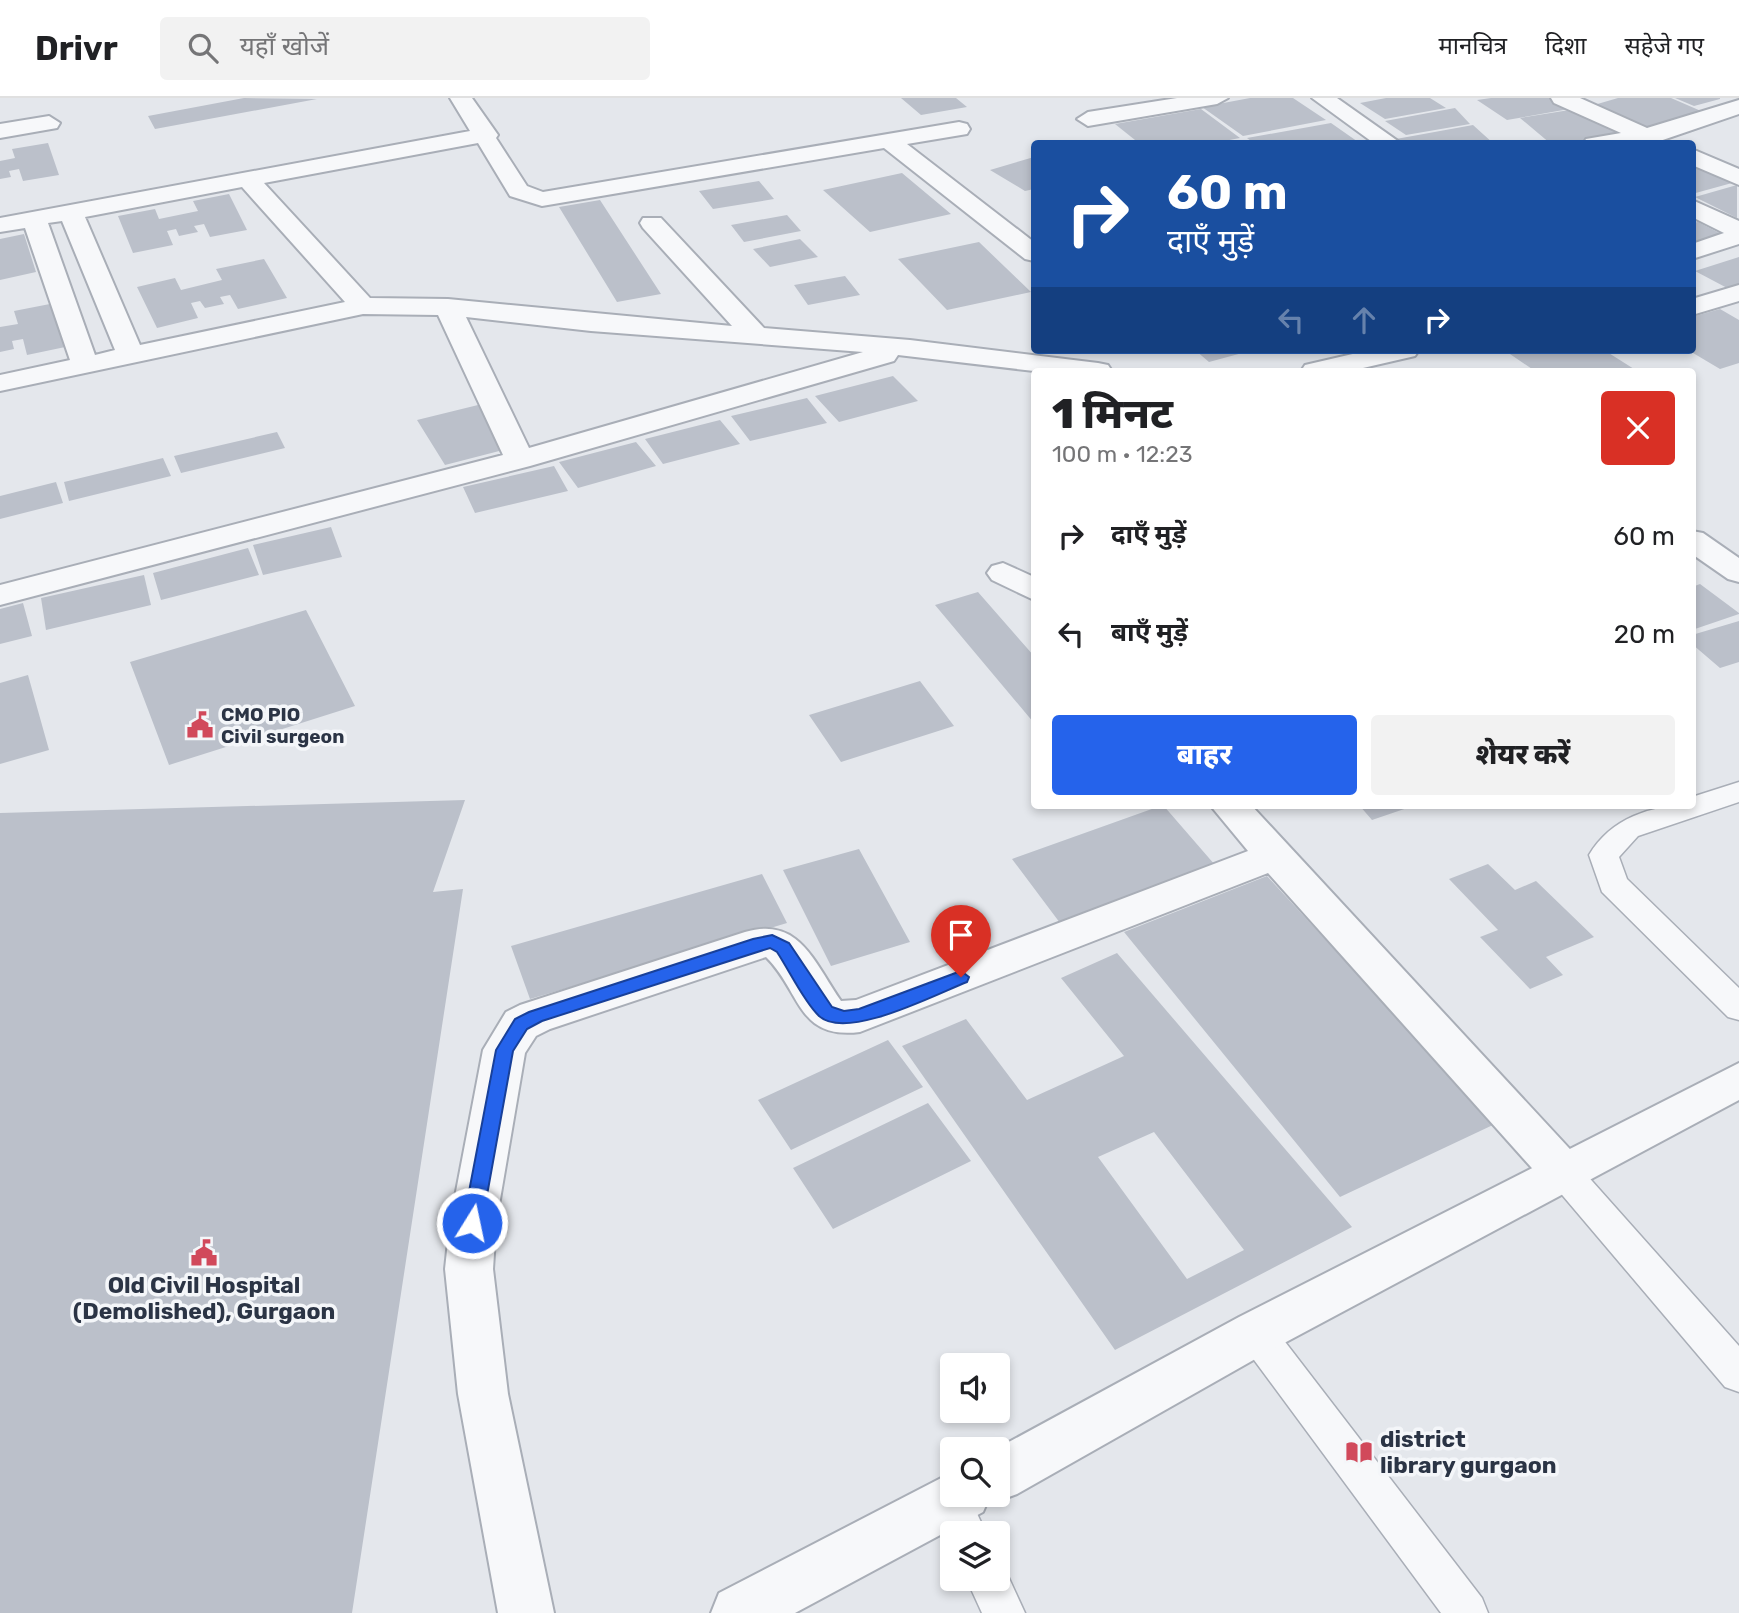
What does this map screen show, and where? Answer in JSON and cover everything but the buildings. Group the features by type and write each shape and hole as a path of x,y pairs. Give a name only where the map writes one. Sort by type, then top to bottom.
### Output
{"street":[{"path":"461,98 518,191 542,199 959,129"},
{"path":"1088,119 1217,98"},
{"path":"1323,98 1385,140"},
{"path":"1562,98 1656,139 1739,107"},
{"path":"0,131 49,123"},
{"path":"0,225 486,135"},
{"path":"890,142 1031,252"},
{"path":"1696,158 1739,178"},
{"path":"246,178 363,306"},
{"path":"1696,209 1739,231"},
{"path":"71,212 130,355"},
{"path":"34,219 85,365"},
{"path":"652,223 756,336"},
{"path":"1696,251 1739,236"},
{"path":"1696,306 1739,293"},
{"path":"0,383 363,306 448,307 756,336 1052,358 1087,368"},
{"path":"448,307 520,460"},
{"path":"0,595 520,460 910,348"},
{"path":"1328,368 1388,354"},
{"path":"1696,543 1739,572"},
{"path":"1003,573 1031,588"},
{"path":"1232,809 1564,1172"},
{"path":"526,1613 484,1394 469,1269 472,1223 505,1050 521,1024 719,956 772,942 783,948 826,1012 844,1018 860,1016 1273,856"},
{"path":"1010,1469 1256,1333 1739,1080"},
{"path":"739,1613 960,1510"}],"lane":[{"path":"1696,806 1739,792"},
{"path":"1688,809 1628,829 1604,855 1614,884 1739,1008"},
{"path":"1564,1172 1739,1374"},
{"path":"1256,1333 1467,1613"},
{"path":"993,1591 1004,1613"}],"place":[{"name":"CMO PIO Civil surgeon","path":"200,725"},
{"name":"Old Civil Hospital (Demolished), Gurgaon","path":"204,1253"},
{"name":"district library gurgaon","path":"1359,1452"}],"route":[{"path":"472,1223 505,1050 521,1024 759,943 772,942 783,948 826,1012 844,1018 860,1016 961,977"}]}
